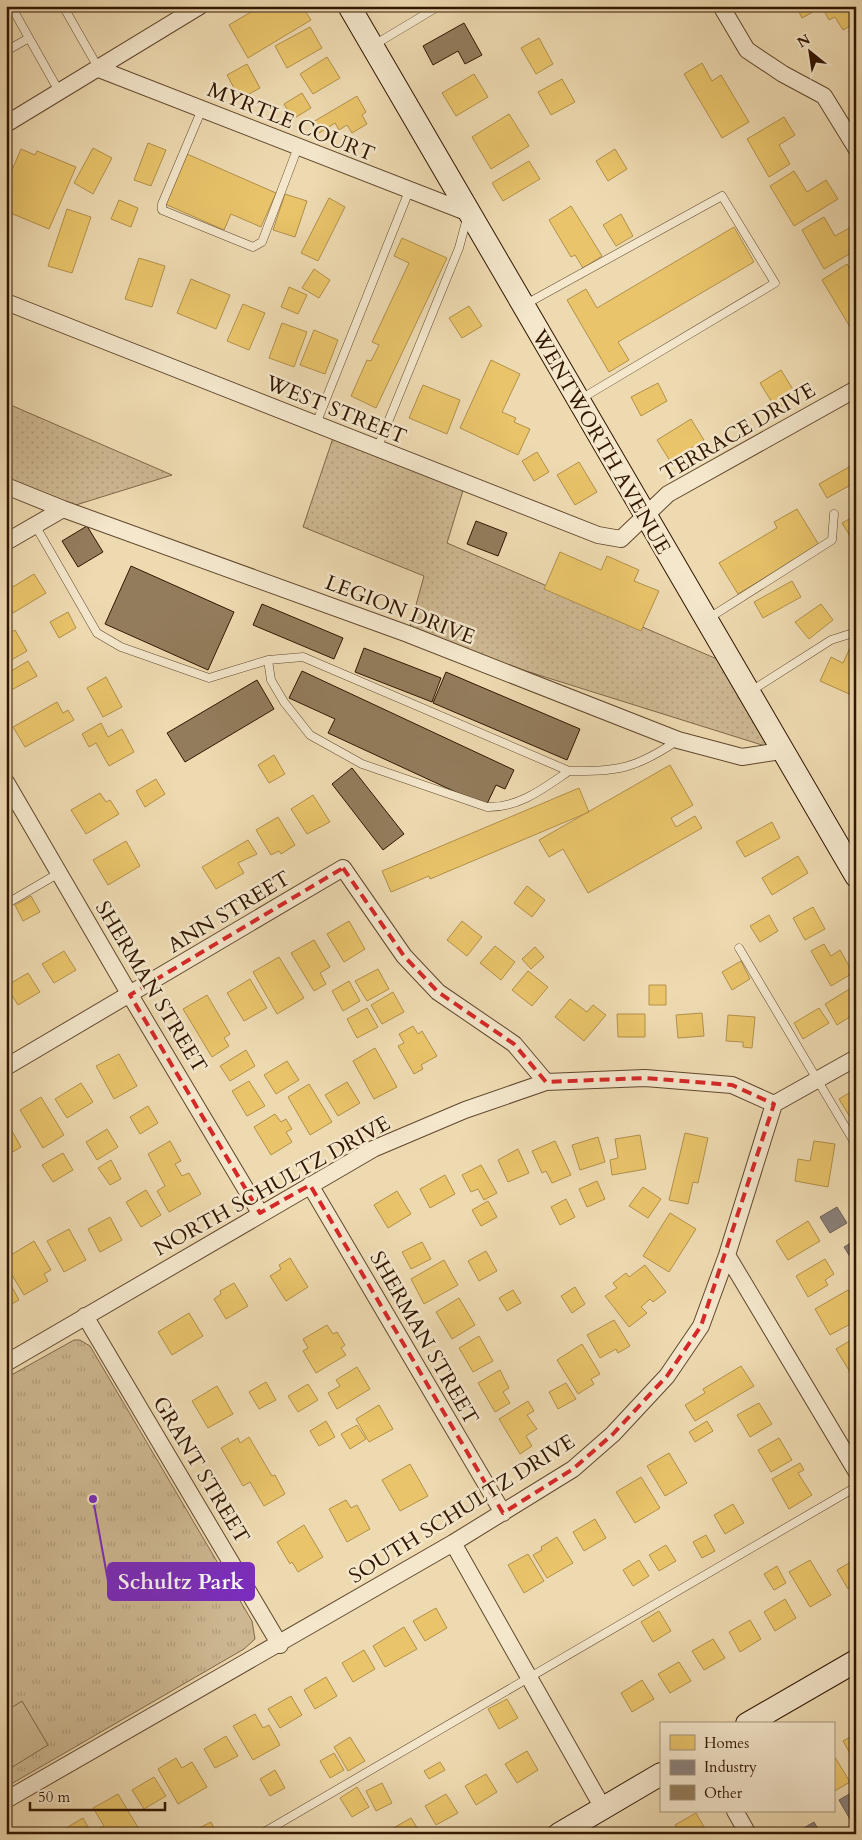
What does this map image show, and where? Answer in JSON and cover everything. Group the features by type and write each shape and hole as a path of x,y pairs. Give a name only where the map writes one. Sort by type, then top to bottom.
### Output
{"street":[{"name":"WENTWORTH AVENUE","path":"349,6 747,693 856,876"},
{"path":"721,6 747,50 824,96 856,148"},
{"path":"6,124 60,93 197,7"},
{"name":"MYRTLE COURT","path":"99,69 468,213"},
{"name":"WEST STREET","path":"6,302 598,536 621,539 645,517"},
{"name":"TERRACE DRIVE","path":"645,517 668,494 856,389"},
{"name":"LEGION DRIVE","path":"6,486 63,509 408,634 678,740 742,757 782,752"},
{"path":"6,542 63,509"},
{"name":"SHERMAN STREET","path":"6,782 260,1213"},
{"name":"ANN STREET","path":"6,1067 343,868 404,956 438,992 514,1044 546,1082"},
{"path":"774,1104 856,1058"},
{"name":"NORTH SCHULTZ DRIVE","path":"6,1363 310,1184 381,1146 465,1110 546,1082 645,1078 732,1085 774,1104"},
{"name":"SOUTH SCHULTZ DRIVE","path":"6,1800 280,1645 453,1544 573,1469 613,1434 667,1376 701,1326 727,1255 774,1104"},
{"name":"SHERMAN STREET","path":"310,1184 503,1513"},
{"path":"727,1255 856,1471"},
{"name":"GRANT STREET","path":"85,1316 280,1645"},
{"path":"453,1544 602,1808"},
{"path":"751,1722 856,1661"},
{"path":"559,1834 660,1775"},
{"path":"736,1812 748,1834"}],"lane":[{"path":"10,6 60,93"},
{"path":"372,46 439,6"},
{"path":"65,7 99,69"},
{"path":"6,51 29,38"},
{"path":"202,109 162,204 162,210 253,247 262,242 298,147"},
{"path":"316,424 409,191"},
{"path":"523,306 722,196 775,283 578,401"},
{"path":"377,449 460,248 468,213"},
{"path":"705,620 832,540 834,514"},
{"path":"35,525 97,633 121,647 209,678 268,660 304,658 569,771 608,772 635,764 657,754 678,740"},
{"path":"747,693 831,640 856,632"},
{"path":"268,660 271,680 284,702 310,735 362,764 488,808 501,808 524,800 569,771"},
{"path":"6,904 59,873"},
{"path":"739,948 856,1145"},
{"path":"261,1834 856,1487"},
{"path":"846,1834 856,1828"}],"highlighted area":[{"path":"343,868 404,956 438,992 514,1044 546,1082 645,1078 732,1085 774,1104 701,1326 667,1376 613,1434 573,1469 503,1513 310,1185 260,1213 130,995"}],"green space":[{"path":"6,403 172,475 63,509 6,486"},
{"path":"335,432 465,484 447,543 731,665 781,751 408,634 424,576 303,527"},
{"path":"74,1340 80,1340 90,1346 252,1621 255,1639 244,1649 6,1787 6,1378"},
{"path":"22,1701 48,1745 6,1771 6,1711"}],"building: Homes":[{"path":"261,6 302,6 311,20 248,58 229,25"},
{"path":"796,6 856,6 856,23 843,30 835,17 829,20 822,7 802,18"},
{"path":"310,27 322,48 287,68 275,46"},
{"path":"539,38 553,64 536,74 521,48"},
{"path":"327,57 340,78 313,94 300,74"},
{"path":"702,63 712,81 721,75 749,122 722,138 684,74"},
{"path":"247,64 260,88 240,99 227,75"},
{"path":"474,74 488,97 456,116 442,93"},
{"path":"562,79 575,102 551,115 538,92"},
{"path":"302,93 311,108 293,119 284,104"},
{"path":"357,96 366,112 362,115 367,124 352,133 347,125 339,130 335,123 319,133 313,122"},
{"path":"509,114 529,146 491,169 472,137"},
{"path":"784,117 795,135 779,145 790,164 769,177 747,139"},
{"path":"148,143 166,150 151,186 134,180"},
{"path":"93,148 112,158 93,194 74,183"},
{"path":"21,149 35,155 37,151 76,167 49,229 8,212 9,210 6,209 6,184"},
{"path":"615,149 627,169 608,181 596,161"},
{"path":"187,154 276,193 261,227 231,214 224,230 165,204"},
{"path":"529,161 540,179 503,201 492,183"},
{"path":"794,171 807,192 826,180 838,199 794,226 770,186"},
{"path":"285,194 307,201 295,237 273,230"},
{"path":"329,198 345,207 318,261 301,253"},
{"path":"119,200 138,208 131,227 111,219"},
{"path":"571,206 602,256 583,268 575,255 571,257 549,220"},
{"path":"67,209 91,217 72,273 48,266"},
{"path":"621,214 633,236 616,246 603,225"},
{"path":"824,217 835,236 853,226 856,231 856,250 824,269 802,230"},
{"path":"734,227 754,262 618,342 629,360 609,372 567,300 586,289 597,308"},
{"path":"402,238 447,258 376,408 351,396 367,360 371,361 379,345 372,342 409,263 394,256"},
{"path":"139,258 165,266 152,307 125,299"},
{"path":"847,264 856,278 856,323 850,327 822,280"},
{"path":"314,269 330,280 319,298 302,288"},
{"path":"191,279 230,295 216,329 177,313"},
{"path":"289,287 307,295 298,314 281,307"},
{"path":"243,304 265,313 249,350 227,341"},
{"path":"469,306 482,326 462,338 449,318"},
{"path":"282,323 307,332 294,367 269,358"},
{"path":"314,330 338,340 325,374 300,365"},
{"path":"491,360 520,374 502,412 516,418 514,422 530,429 518,455 460,428"},
{"path":"781,370 797,396 776,409 760,383"},
{"path":"658,383 667,401 641,416 631,397"},
{"path":"423,385 460,400 447,434 409,418"},
{"path":"691,419 704,440 670,461 657,440"},
{"path":"537,452 549,472 534,481 522,461"},
{"path":"579,462 597,492 575,505 557,475"},
{"path":"856,463 856,482 827,498 819,484"},
{"path":"797,509 819,545 738,594 719,563 777,528 774,522"},
{"path":"856,515 856,533 850,536 842,523"},
{"path":"560,552 601,570 607,556 639,570 634,581 659,591 641,631 544,589"},
{"path":"34,574 46,593 13,613 6,601 6,591"},
{"path":"792,581 801,597 763,618 754,602"},
{"path":"821,604 833,620 809,639 795,622"},
{"path":"68,612 76,628 59,638 50,622"},
{"path":"15,630 27,651 6,663 6,636"},
{"path":"855,637 856,697 820,681 831,657 843,663"},
{"path":"28,661 37,676 6,693 6,674"},
{"path":"106,677 122,707 103,717 87,688"},
{"path":"57,702 63,713 68,710 74,720 25,747 13,727"},
{"path":"101,723 108,737 122,729 134,752 109,766 96,743 89,747 82,734"},
{"path":"274,755 285,774 269,783 258,765"},
{"path":"670,765 693,805 671,818 676,827 695,816 702,828 588,893 563,849 549,857 539,840"},
{"path":"156,779 165,794 145,807 136,791"},
{"path":"579,788 589,812 430,879 429,876 391,892 382,871"},
{"path":"100,793 106,802 110,800 119,814 86,834 71,810"},
{"path":"313,795 330,822 307,834 291,809"},
{"path":"278,817 295,845 281,854 279,851 271,855 256,830"},
{"path":"772,822 780,838 745,857 736,842"},
{"path":"248,840 257,854 238,863 244,873 216,889 202,867"},
{"path":"126,841 140,866 108,885 93,860"},
{"path":"798,856 808,873 772,895 762,878"},
{"path":"527,886 545,900 532,917 514,903"},
{"path":"31,896 40,912 23,921 15,905"},
{"path":"813,907 825,929 805,940 793,918"},
{"path":"769,915 778,931 760,942 750,926"},
{"path":"349,921 365,949 344,962 327,934"},
{"path":"462,921 482,937 467,956 447,940"},
{"path":"314,940 330,967 320,973 326,984 314,991 291,953"},
{"path":"824,944 831,956 840,950 853,973 831,986 811,951"},
{"path":"495,946 515,962 501,980 480,963"},
{"path":"535,947 544,957 531,969 522,959"},
{"path":"64,951 76,970 54,983 42,964"},
{"path":"279,957 304,998 277,1014 253,972"},
{"path":"741,961 750,979 732,990 722,972"},
{"path":"378,969 389,989 367,1001 355,981"},
{"path":"528,971 548,987 532,1006 512,990"},
{"path":"28,973 40,992 18,1005 6,986"},
{"path":"250,979 267,1008 244,1021 227,993"},
{"path":"349,981 360,1001 343,1011 332,991"},
{"path":"649,985 666,985 666,1005 649,1005"},
{"path":"856,985 856,1013 837,1025 825,1004"},
{"path":"393,992 404,1012 382,1024 371,1005"},
{"path":"207,995 230,1034 224,1038 229,1046 212,1057 183,1009"},
{"path":"570,999 587,1012 593,1005 606,1015 584,1041 555,1017"},
{"path":"367,1008 378,1027 357,1038 347,1019"},
{"path":"819,1008 829,1023 803,1039 794,1023"},
{"path":"702,1013 704,1036 678,1038 676,1015"},
{"path":"617,1014 645,1014 645,1037 618,1037"},
{"path":"728,1015 755,1017 752,1048 743,1047 743,1042 726,1041"},
{"path":"413,1026 418,1034 422,1031 437,1056 421,1065 423,1069 414,1074 398,1046 404,1043 399,1034"},
{"path":"375,1048 397,1087 374,1099 353,1061"},
{"path":"246,1050 255,1066 230,1081 220,1066"},
{"path":"119,1054 137,1086 114,1099 96,1066"},
{"path":"287,1061 299,1080 276,1094 264,1075"},
{"path":"249,1081 265,1106 247,1116 232,1091"},
{"path":"347,1082 360,1103 338,1116 325,1095"},
{"path":"81,1083 93,1102 67,1118 55,1099"},
{"path":"309,1084 332,1122 310,1135 288,1097"},
{"path":"854,1090 856,1092 856,1127 839,1099"},
{"path":"41,1097 64,1135 43,1148 20,1110"},
{"path":"148,1106 158,1123 140,1134 130,1117"},
{"path":"275,1114 281,1122 286,1119 292,1129 286,1132 292,1142 271,1155 254,1127"},
{"path":"6,1123 21,1147 6,1156"},
{"path":"107,1129 118,1147 97,1160 86,1142"},
{"path":"685,1133 708,1138 698,1183 693,1182 688,1204 669,1200"},
{"path":"640,1135 646,1169 612,1175 610,1160 618,1158 615,1139"},
{"path":"598,1137 605,1162 580,1170 572,1145"},
{"path":"170,1141 181,1161 175,1164 182,1176 189,1173 201,1194 169,1212 157,1191 165,1186 148,1154"},
{"path":"555,1141 571,1175 552,1183 546,1171 542,1173 532,1151"},
{"path":"814,1141 835,1144 828,1187 795,1181 798,1159 810,1161"},
{"path":"518,1149 529,1173 508,1182 498,1160"},
{"path":"63,1153 73,1170 53,1182 42,1165"},
{"path":"111,1160 121,1179 110,1185 98,1168"},
{"path":"481,1165 497,1193 484,1200 478,1189 471,1192 462,1175"},
{"path":"445,1175 455,1194 430,1208 420,1189"},
{"path":"597,1181 605,1199 587,1207 579,1189"},
{"path":"643,1187 661,1199 648,1218 629,1206"},
{"path":"146,1190 161,1215 141,1227 126,1202"},
{"path":"397,1191 411,1214 388,1228 374,1205"},
{"path":"566,1199 575,1217 560,1225 551,1207"},
{"path":"488,1201 497,1217 481,1226 472,1210"},
{"path":"670,1213 696,1229 669,1272 643,1256"},
{"path":"110,1217 122,1240 100,1252 88,1229"},
{"path":"808,1221 820,1241 788,1260 776,1241"},
{"path":"69,1229 86,1260 64,1272 47,1241"},
{"path":"34,1241 51,1270 44,1274 48,1281 24,1295 6,1265 6,1258"},
{"path":"422,1242 431,1259 411,1269 402,1252"},
{"path":"486,1251 497,1271 479,1281 468,1261"},
{"path":"290,1258 308,1287 286,1301 270,1276 281,1269 279,1265"},
{"path":"825,1259 834,1274 825,1280 828,1285 808,1297 796,1276"},
{"path":"444,1260 458,1285 424,1304 411,1279"},
{"path":"645,1265 666,1292 653,1302 650,1299 641,1307 647,1313 629,1327 605,1296 617,1288 613,1283 626,1273 629,1277"},
{"path":"6,1276 19,1300 6,1307"},
{"path":"234,1283 248,1306 226,1319 214,1299 221,1294 220,1291"},
{"path":"575,1287 585,1304 572,1313 561,1296"},
{"path":"513,1290 521,1303 507,1311 499,1298"},
{"path":"848,1290 856,1303 856,1321 830,1335 815,1309"},
{"path":"459,1298 475,1325 452,1339 436,1312"},
{"path":"189,1313 203,1336 172,1355 158,1332"},
{"path":"614,1320 630,1346 618,1353 616,1349 600,1358 587,1335"},
{"path":"327,1325 333,1334 337,1332 345,1345 341,1348 346,1355 316,1373 303,1351 308,1348 303,1339"},
{"path":"479,1336 493,1361 473,1372 459,1348"},
{"path":"856,1337 856,1375 853,1377 836,1349"},
{"path":"582,1344 600,1374 591,1379 594,1384 578,1394 557,1360"},
{"path":"741,1366 754,1386 695,1421 685,1405 705,1393 703,1389"},
{"path":"357,1367 370,1389 337,1409 328,1393 340,1386 336,1380"},
{"path":"500,1370 509,1388 503,1392 510,1403 495,1412 478,1383"},
{"path":"266,1382 276,1400 259,1409 249,1392"},
{"path":"566,1383 576,1399 558,1409 549,1392"},
{"path":"308,1384 318,1400 298,1412 288,1396"},
{"path":"217,1386 233,1414 208,1428 192,1401"},
{"path":"528,1401 534,1411 527,1415 537,1429 526,1436 532,1446 520,1454 499,1419"},
{"path":"759,1403 772,1424 750,1437 737,1415"},
{"path":"379,1405 393,1429 369,1442 356,1419"},
{"path":"326,1421 335,1437 319,1446 310,1431"},
{"path":"707,1421 713,1431 695,1442 689,1432"},
{"path":"357,1425 366,1439 350,1449 341,1434"},
{"path":"249,1437 272,1476 275,1475 285,1494 264,1506 250,1482 243,1486 221,1448 238,1438 240,1443"},
{"path":"779,1438 792,1460 771,1472 758,1450"},
{"path":"669,1453 687,1483 665,1496 647,1466"},
{"path":"800,1463 804,1470 798,1473 812,1495 789,1509 772,1479"},
{"path":"410,1464 428,1496 400,1511 382,1480"},
{"path":"641,1477 660,1508 635,1523 616,1492"},
{"path":"346,1500 351,1508 357,1505 370,1529 347,1542 329,1509"},
{"path":"733,1504 744,1523 725,1534 714,1515"},
{"path":"595,1519 606,1538 584,1551 573,1532"},
{"path":"304,1525 323,1557 298,1572 292,1562 290,1564 277,1542"},
{"path":"706,1535 715,1551 702,1558 693,1542"},
{"path":"557,1537 573,1563 547,1578 533,1555 542,1550 541,1547"},
{"path":"666,1545 676,1561 659,1571 649,1555"},
{"path":"528,1554 544,1581 524,1593 508,1565"},
{"path":"856,1559 856,1584 848,1589 837,1570"},
{"path":"639,1560 649,1576 633,1586 623,1570"},
{"path":"810,1560 831,1595 810,1607 789,1572"},
{"path":"777,1566 786,1583 774,1590 764,1574"},
{"path":"785,1599 796,1618 775,1631 764,1612"},
{"path":"436,1608 447,1628 425,1641 413,1621"},
{"path":"659,1611 671,1631 653,1642 641,1622"},
{"path":"750,1620 761,1639 740,1652 729,1632"},
{"path":"404,1627 417,1649 385,1667 373,1646"},
{"path":"713,1639 725,1658 704,1670 692,1651"},
{"path":"364,1650 375,1669 353,1682 342,1663"},
{"path":"679,1662 691,1681 670,1693 658,1674"},
{"path":"326,1677 337,1696 315,1709 304,1690"},
{"path":"642,1680 654,1699 632,1712 621,1693"},
{"path":"291,1696 302,1715 280,1728 268,1709"},
{"path":"507,1699 518,1718 499,1729 488,1709"},
{"path":"255,1714 263,1728 269,1725 280,1745 253,1760 233,1726"},
{"path":"856,1734 856,1764 843,1741"},
{"path":"226,1736 238,1756 215,1768 204,1749"},
{"path":"350,1737 365,1761 348,1771 334,1747"},
{"path":"527,1751 538,1770 517,1783 505,1764"},
{"path":"334,1753 344,1770 330,1778 320,1761"},
{"path":"834,1756 850,1782 834,1791"},
{"path":"176,1758 182,1768 192,1762 207,1787 178,1804 158,1769"},
{"path":"440,1762 445,1770 429,1779 424,1771"},
{"path":"275,1770 285,1788 270,1796 260,1779"},
{"path":"486,1774 497,1792 476,1805 465,1786"},
{"path":"154,1777 166,1796 144,1809 132,1790"},
{"path":"382,1783 392,1803 376,1811 366,1791"},
{"path":"357,1787 369,1807 352,1817 340,1798"},
{"path":"118,1794 140,1831 136,1834 98,1834 96,1830 104,1826 93,1808"},
{"path":"446,1794 458,1813 436,1825 425,1806"},
{"path":"696,1813 708,1834 681,1834 675,1825"},
{"path":"83,1818 92,1834 56,1834"},
{"path":"411,1818 421,1834 392,1834 390,1830"},
{"path":"211,1822 217,1834 195,1834 193,1831"}],"building: Industry":[{"path":"837,1207 847,1223 830,1233 820,1217"},
{"path":"856,1240 856,1262 854,1263 844,1247"},
{"path":"856,1790 856,1818 851,1821 839,1800"},
{"path":"814,1822 821,1834 798,1834 797,1832"}],"building: Other":[{"path":"464,23 482,55 465,64 458,51 433,65 423,46"},
{"path":"476,521 507,533 498,556 467,544"},
{"path":"87,526 103,552 78,567 62,541"},
{"path":"131,566 234,612 208,670 105,624"},
{"path":"262,604 343,638 334,659 253,625"},
{"path":"364,648 441,678 432,702 355,672"},
{"path":"302,671 514,770 505,789 496,785 486,806 328,733 335,719 289,698"},
{"path":"446,672 580,729 567,760 433,703"},
{"path":"257,680 274,709 185,762 167,733"},
{"path":"352,768 404,834 383,850 332,784"}],"place":[{"name":"Schultz Park","path":"93,1499"}]}
